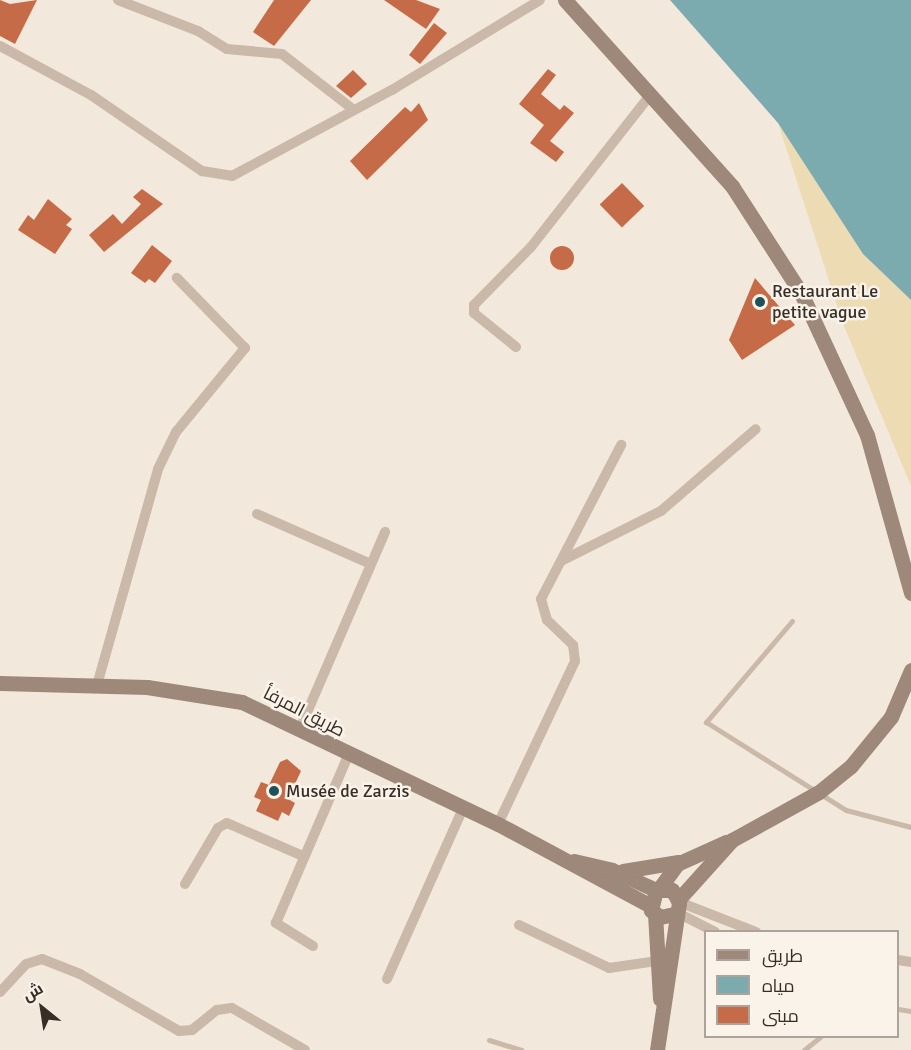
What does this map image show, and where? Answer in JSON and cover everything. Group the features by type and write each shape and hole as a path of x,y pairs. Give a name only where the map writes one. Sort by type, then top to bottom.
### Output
{"street":[{"path":"117,0 198,31 227,49 282,54 354,110"},
{"path":"0,46 91,95 214,176 244,173 540,0"},
{"path":"565,0 732,186 801,293 867,435 911,593"},
{"path":"516,347 473,307 531,248 650,94"},
{"path":"97,685 158,469 176,432 245,348 177,278"},
{"path":"563,560 661,511 756,429"},
{"path":"498,824 575,662 573,645 540,607 621,446"},
{"path":"256,514 371,564"},
{"path":"299,731 385,532"},
{"path":"612,870 650,870 687,858 732,840 819,792 873,742 891,717 911,670"},
{"name":"طريق المرفأ","path":"0,683 97,685 201,692 243,702 348,756 498,824 568,860"},
{"path":"313,946 276,923 348,756"},
{"path":"387,979 464,808"},
{"path":"185,884 218,828 227,823 303,856"},
{"path":"677,907 732,840"},
{"path":"661,1008 652,910 657,890 687,858"},
{"path":"568,860 612,870 657,890 672,890 677,907 661,1008 657,1050"},
{"path":"568,860 652,910 677,907 750,930"},
{"path":"677,907 712,930"},
{"path":"519,925 609,968 657,961"},
{"path":"0,992 26,964 42,959 80,974 179,1031 192,1030 217,1010 232,1008 305,1050"}],"lane":[{"path":"792,621 706,722 846,810 911,827"},
{"path":"804,1050 819,1038"},
{"path":"489,1040 521,1050"}],"sand":[{"path":"778,123 863,254 911,300 911,486 843,324"}],"water":[{"path":"670,0 911,0 911,300 863,254 778,123"}],"building":[{"path":"0,0 10,4 37,0 15,44 0,36"},
{"path":"274,0 311,0 274,46 253,32"},
{"path":"384,0 416,0 440,9 426,29"},
{"path":"434,23 447,33 420,64 409,55"},
{"path":"548,69 556,75 541,94 560,110 564,105 574,113 550,141 564,152 556,162 530,143 544,125 519,104"},
{"path":"353,70 367,84 351,98 336,86"},
{"path":"419,103 428,120 367,180 350,161 405,107 411,112"},
{"path":"622,183 644,206 622,228 600,205"},
{"path":"142,189 163,204 104,252 89,235 113,214 122,224 141,204 133,197"},
{"path":"48,199 72,219 66,225 72,229 55,254 18,230 28,215 34,220"},
{"path":"152,245 172,261 155,283 149,279 145,283 131,273"},
{"path":"562,246 571,249 574,258 571,267 562,270 553,267 550,258 553,249"},
{"name":"Restaurant Le petite vague","path":"755,278 795,325 742,360 729,340"},
{"name":"Musée de Zarzis","path":"287,759 301,771 288,799 295,803 289,816 282,812 278,821 256,811 261,800 254,797 261,782 269,785 280,762"}],"place":[{"name":"Restaurant Le petite vague","path":"760,302"},
{"name":"Musée de Zarzis","path":"274,791"}]}
